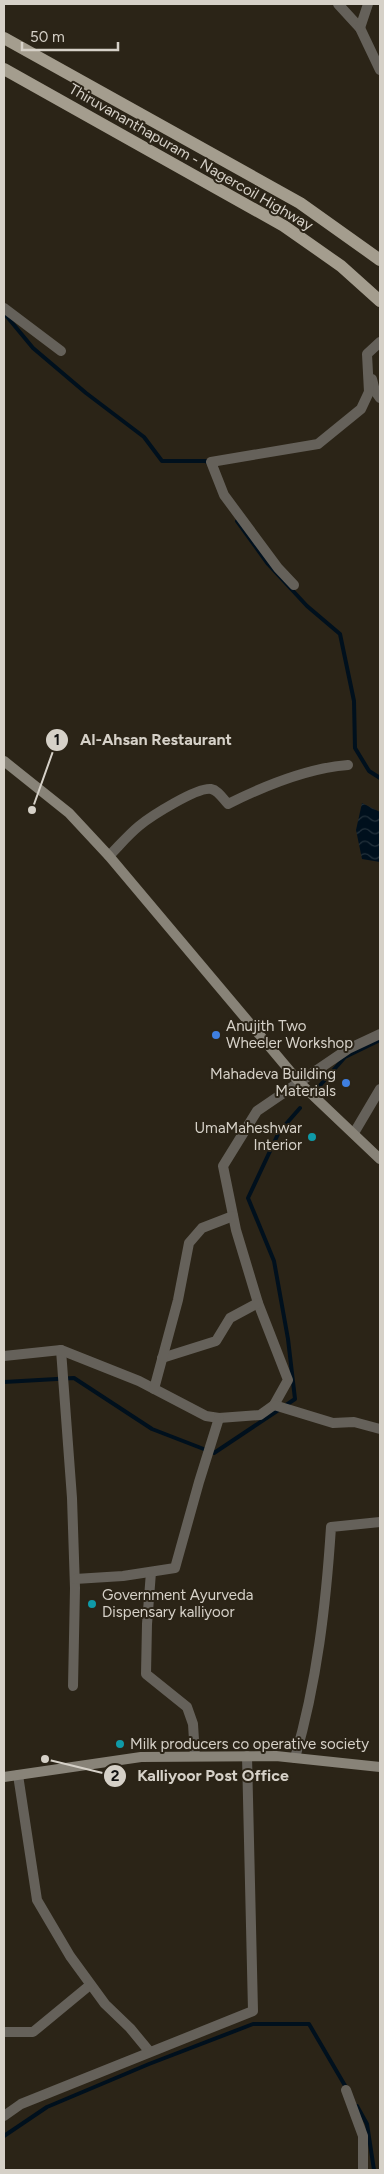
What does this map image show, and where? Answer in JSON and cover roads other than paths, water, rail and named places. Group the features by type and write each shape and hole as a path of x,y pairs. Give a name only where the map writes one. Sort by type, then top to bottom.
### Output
{"main road":[{"name":"Thiruvananthapuram - Nagercoil Highway","path":"4,38 300,203 380,260"},
{"name":"Thiruvananthapuram - Nagercoil Highway","path":"4,70 284,226 341,266 380,301"},
{"path":"4,762 68,813 109,856 300,1083 380,1159"},
{"path":"4,1777 141,1757 247,1756 295,1758 380,1767"}],"street":[{"path":"338,4 360,28 380,70"},
{"path":"360,28 368,4"},
{"path":"4,308 61,352"},
{"path":"367,354 380,342"},
{"path":"367,354 375,391 380,398"},
{"path":"294,585 278,568 224,495 211,462 318,444 361,410 369,392 367,354"},
{"path":"109,856 140,825 182,799 199,792 209,789 216,791 228,804 246,795 309,772 330,766 348,766"},
{"path":"4,1356 62,1350 154,1389 206,1416 219,1418 260,1416 275,1405 288,1380 258,1303 233,1216 223,1166 257,1110 300,1083 348,1049 380,1034"},
{"path":"354,1134 380,1089"},
{"path":"154,1389 178,1300 189,1243 202,1228 233,1216"},
{"path":"162,1358 216,1341 230,1318 258,1303"},
{"path":"62,1350 72,1498 75,1579 73,1686"},
{"path":"275,1405 333,1423 354,1422 380,1429"},
{"path":"75,1579 122,1576 175,1568 219,1418"},
{"path":"295,1758 310,1702 327,1591 332,1526 380,1522"},
{"path":"151,1572 146,1674 188,1707 193,1724 195,1756"},
{"path":"4,2116 22,2104 149,2051 252,2011 247,1756"},
{"path":"18,1775 37,1900 70,1956 104,2004 130,2028 149,2051"},
{"path":"4,2032 33,2032 90,1985"},
{"path":"346,2090 363,2136 363,2170"}],"water":[{"path":"362,803 380,812 380,862 362,859 356,830"}],"waterway":[{"path":"4,313 33,348 86,393 144,437 162,461 206,461 208,463"},
{"path":"237,521 268,564 307,606 340,634 354,701 355,748 369,771 380,778"},
{"path":"316,1090 345,1057 380,1040"},
{"path":"4,1382 74,1378 152,1429 214,1453 295,1399 288,1339 274,1261 248,1198 279,1132 300,1108"},
{"path":"4,2136 47,2107 149,2064 253,2024 309,2024 347,2089"},
{"path":"357,2106 367,2124 374,2170"}],"place":[{"name":"Al-Ahsan Restaurant","path":"32,810"},
{"name":"Anujith Two Wheeler Workshop","path":"216,1035"},
{"name":"Mahadeva Building Materials","path":"346,1083"},
{"name":"UmaMaheshwar Interior","path":"312,1137"},
{"name":"Government Ayurveda Dispensary kalliyoor","path":"92,1604"},
{"name":"Milk producers co operative society","path":"120,1744"},
{"name":"Kalliyoor Post Office","path":"45,1759"}]}
